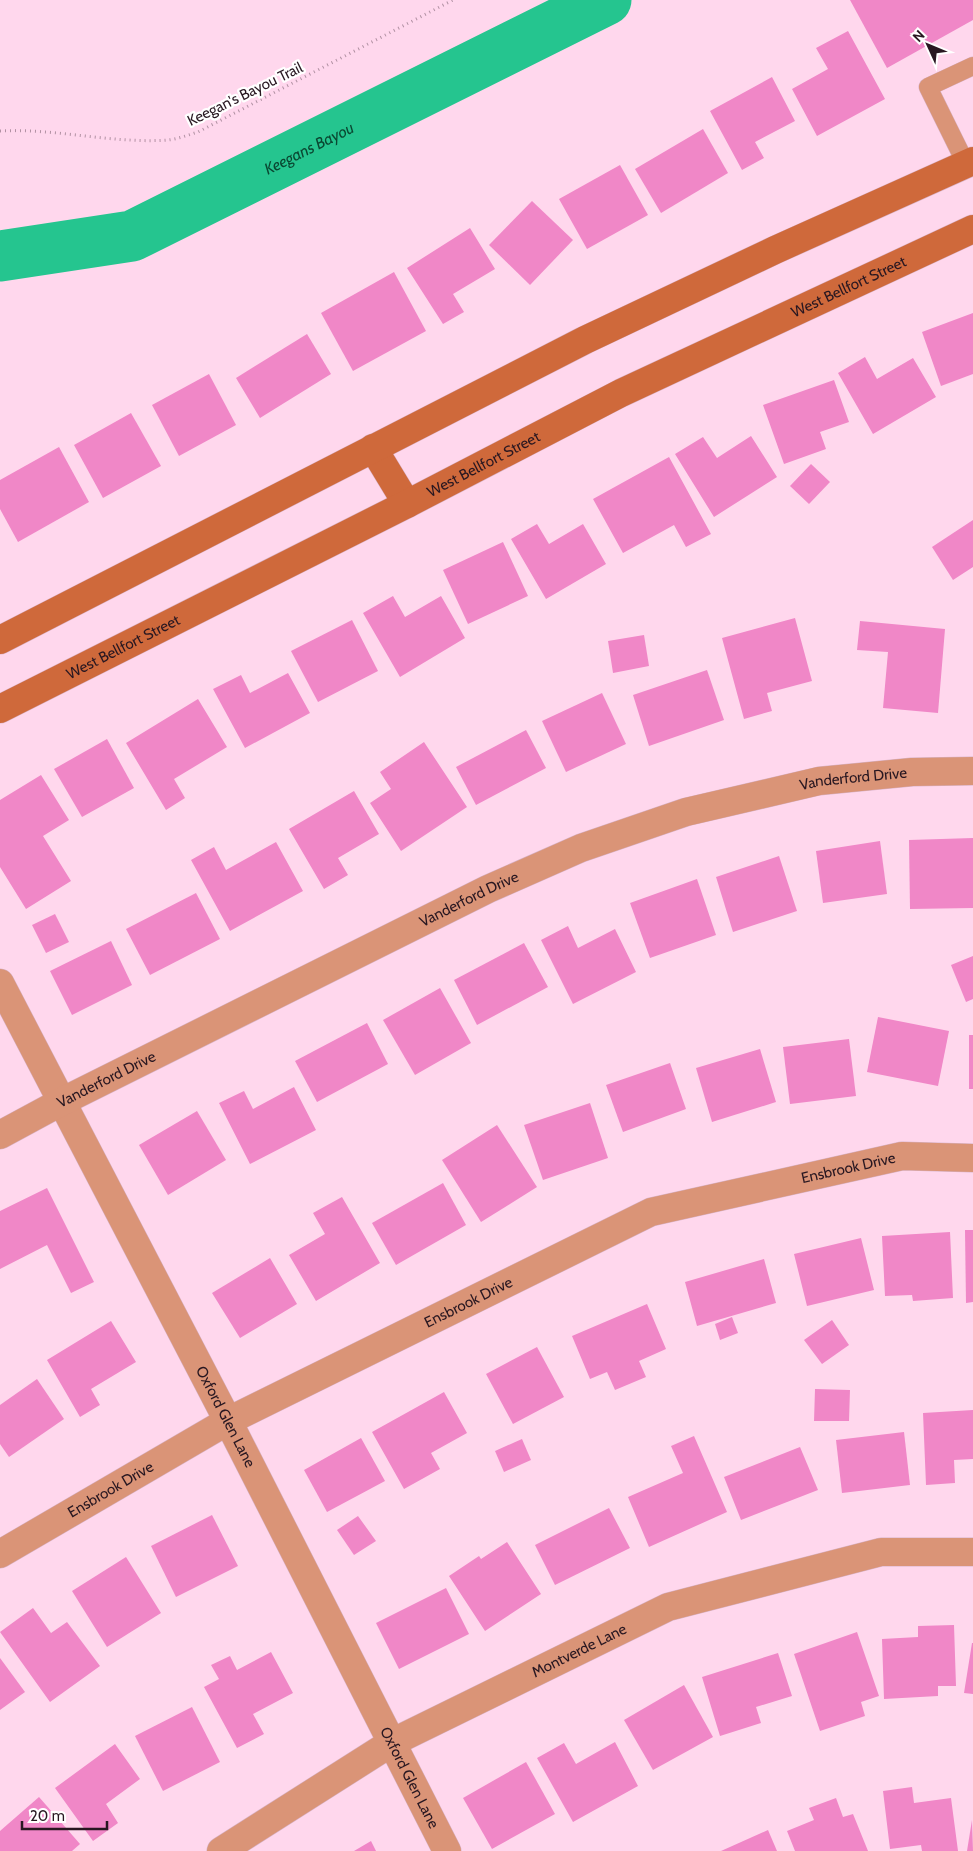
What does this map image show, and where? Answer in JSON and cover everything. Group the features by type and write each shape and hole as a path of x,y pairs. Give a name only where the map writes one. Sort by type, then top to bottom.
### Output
{"main road":[{"path":"0,640 585,340 775,250 971,168"},
{"name":"West Bellfort Street","path":"0,709 407,504 621,393 973,229"},
{"path":"374,448 407,504"}],"street":[{"name":"Vanderford Drive","path":"0,1136 61,1102 488,889 580,848 686,812 819,781 912,772 973,771"},
{"name":"Oxford Glen Lane","path":"0,983 228,1422 447,1851"},
{"name":"Ensbrook Drive","path":"0,1554 228,1422 651,1212 902,1156 973,1158"},
{"name":"Montverde Lane","path":"221,1851 391,1743 668,1607 881,1552 973,1552"}],"lane":[{"path":"971,168 928,87 973,66"}],"path":[{"name":"Keegan's Bayou Trail","path":"0,131 31,129 147,140 170,140 198,132 453,0"}],"building":[{"path":"850,0 973,0 973,20 887,68"},
{"path":"848,31 885,99 817,136 792,89 828,69 816,48"},
{"path":"772,77 795,121 755,142 764,158 742,170 710,111"},
{"path":"703,129 728,173 661,213 635,169"},
{"path":"620,165 648,215 587,249 559,199"},
{"path":"532,201 573,240 530,285 489,245"},
{"path":"470,228 495,269 453,294 464,312 443,324 407,268"},
{"path":"394,272 426,331 353,371 321,313"},
{"path":"973,313 973,374 941,386 922,332"},
{"path":"307,334 331,374 260,418 236,378"},
{"path":"865,357 877,379 913,358 936,397 873,434 838,373"},
{"path":"209,374 236,425 179,456 152,405"},
{"path":"834,380 849,422 820,432 826,449 784,464 763,405"},
{"path":"131,413 161,466 103,498 74,445"},
{"path":"751,436 777,477 714,517 675,454 703,437 717,458"},
{"path":"59,447 89,502 18,542 0,509 0,480"},
{"path":"669,457 711,534 686,547 674,525 623,553 593,499"},
{"path":"811,464 830,482 809,504 790,486"},
{"path":"973,520 973,567 953,580 932,547"},
{"path":"537,524 549,544 583,524 606,564 546,599 511,539"},
{"path":"503,542 528,596 468,624 443,570"},
{"path":"393,596 405,617 441,596 465,638 400,677 363,613"},
{"path":"795,618 812,681 767,693 772,711 744,719 722,638"},
{"path":"352,620 378,671 318,702 291,651"},
{"path":"860,621 945,629 938,713 883,708 888,652 857,650"},
{"path":"644,635 649,666 613,673 608,641"},
{"path":"707,670 724,720 649,746 633,695"},
{"path":"288,673 310,713 245,748 213,689 241,675 250,693"},
{"path":"602,693 626,744 566,772 542,721"},
{"path":"198,699 227,747 174,779 185,798 166,810 126,743"},
{"path":"526,730 546,768 476,805 456,767"},
{"path":"107,739 134,788 82,817 54,769"},
{"path":"424,742 467,807 401,851 370,803 391,789 380,772"},
{"path":"41,775 69,820 43,836 71,881 26,909 0,867 0,800"},
{"path":"354,791 379,834 338,858 348,875 324,889 289,829"},
{"path":"973,838 973,908 910,909 909,840"},
{"path":"880,841 887,894 823,903 816,851"},
{"path":"276,842 303,891 230,931 191,860 214,847 226,870"},
{"path":"779,856 797,911 733,932 716,877"},
{"path":"697,879 716,935 650,958 630,903"},
{"path":"196,893 220,939 150,975 126,929"},
{"path":"55,914 69,942 46,953 32,925"},
{"path":"568,926 578,948 615,929 636,972 573,1004 541,940"},
{"path":"111,941 132,985 72,1015 50,971"},
{"path":"524,943 548,987 477,1025 454,980"},
{"path":"973,956 973,999 966,1002 951,965"},
{"path":"440,988 471,1043 415,1075 383,1020"},
{"path":"878,1017 949,1031 938,1086 867,1072"},
{"path":"367,1023 388,1064 317,1102 295,1061"},
{"path":"969,1035 973,1035 973,1089 969,1089"},
{"path":"849,1039 856,1096 790,1104 783,1047"},
{"path":"760,1049 776,1102 712,1122 696,1068"},
{"path":"670,1063 686,1109 623,1132 606,1085"},
{"path":"294,1087 316,1130 250,1164 219,1103 244,1091 253,1109"},
{"path":"590,1103 608,1158 543,1180 524,1125"},
{"path":"197,1111 226,1160 168,1195 139,1145"},
{"path":"497,1125 537,1187 481,1222 442,1160"},
{"path":"443,1183 466,1225 396,1265 372,1223"},
{"path":"47,1188 94,1282 71,1293 47,1245 0,1269 0,1211"},
{"path":"342,1197 380,1263 316,1301 289,1255 325,1234 313,1213"},
{"path":"965,1230 973,1230 973,1302 966,1303"},
{"path":"950,1232 953,1298 913,1301 912,1295 885,1296 882,1236"},
{"path":"861,1238 874,1290 807,1306 794,1254"},
{"path":"270,1258 297,1304 240,1338 212,1293"},
{"path":"764,1259 776,1303 697,1326 685,1282"},
{"path":"647,1304 666,1349 639,1361 646,1377 615,1390 607,1372 590,1379 572,1336"},
{"path":"732,1317 738,1333 720,1340 715,1324"},
{"path":"832,1320 849,1345 822,1364 804,1340"},
{"path":"111,1321 136,1362 91,1389 100,1405 80,1417 47,1360"},
{"path":"537,1347 564,1397 513,1424 486,1374"},
{"path":"37,1379 64,1419 9,1457 0,1444 0,1405"},
{"path":"815,1389 850,1390 849,1421 814,1421"},
{"path":"444,1392 467,1433 431,1453 440,1469 404,1489 372,1432"},
{"path":"973,1410 973,1459 954,1460 955,1483 926,1485 923,1413"},
{"path":"904,1432 910,1485 842,1493 836,1440"},
{"path":"694,1436 727,1512 649,1547 628,1497 683,1473 671,1446"},
{"path":"361,1438 385,1481 327,1512 304,1470"},
{"path":"522,1439 531,1460 504,1472 495,1451"},
{"path":"800,1447 818,1490 741,1520 724,1477"},
{"path":"609,1508 630,1548 555,1585 535,1545"},
{"path":"212,1515 238,1566 176,1597 151,1546"},
{"path":"358,1516 376,1541 354,1555 337,1530"},
{"path":"507,1542 541,1594 485,1631 449,1576 479,1556 481,1559"},
{"path":"126,1557 161,1613 107,1647 72,1591"},
{"path":"446,1588 469,1634 399,1669 376,1623"},
{"path":"33,1608 51,1633 67,1622 100,1666 50,1702 0,1632"},
{"path":"954,1625 956,1686 938,1686 938,1696 884,1699 882,1639 918,1637 918,1626"},
{"path":"857,1632 879,1696 861,1702 865,1716 820,1731 794,1654"},
{"path":"973,1643 973,1694 964,1693"},
{"path":"271,1652 293,1693 253,1714 264,1734 237,1748 204,1687 219,1679 211,1665 230,1656 237,1670"},
{"path":"778,1653 792,1696 756,1707 761,1723 720,1736 702,1677"},
{"path":"0,1658 25,1692 0,1710"},
{"path":"684,1685 713,1737 653,1770 624,1720"},
{"path":"192,1707 220,1762 163,1791 135,1736"},
{"path":"615,1742 638,1786 573,1822 537,1758 564,1743 576,1764"},
{"path":"115,1744 140,1779 106,1804 118,1823 93,1841 55,1788"},
{"path":"526,1762 555,1814 492,1849 463,1798"},
{"path":"912,1787 914,1803 951,1798 958,1851 922,1851 921,1845 890,1849 883,1791"},
{"path":"39,1797 80,1844 72,1851 0,1851 0,1831"},
{"path":"836,1798 843,1817 853,1814 868,1851 795,1851 787,1831 814,1820 809,1808"},
{"path":"972,1820 973,1851 967,1851"},
{"path":"768,1830 777,1851 721,1851"},
{"path":"371,1841 376,1851 354,1851"}],"waterway":[{"name":"Keegans Bayou","path":"0,256 132,236 606,0"}]}
